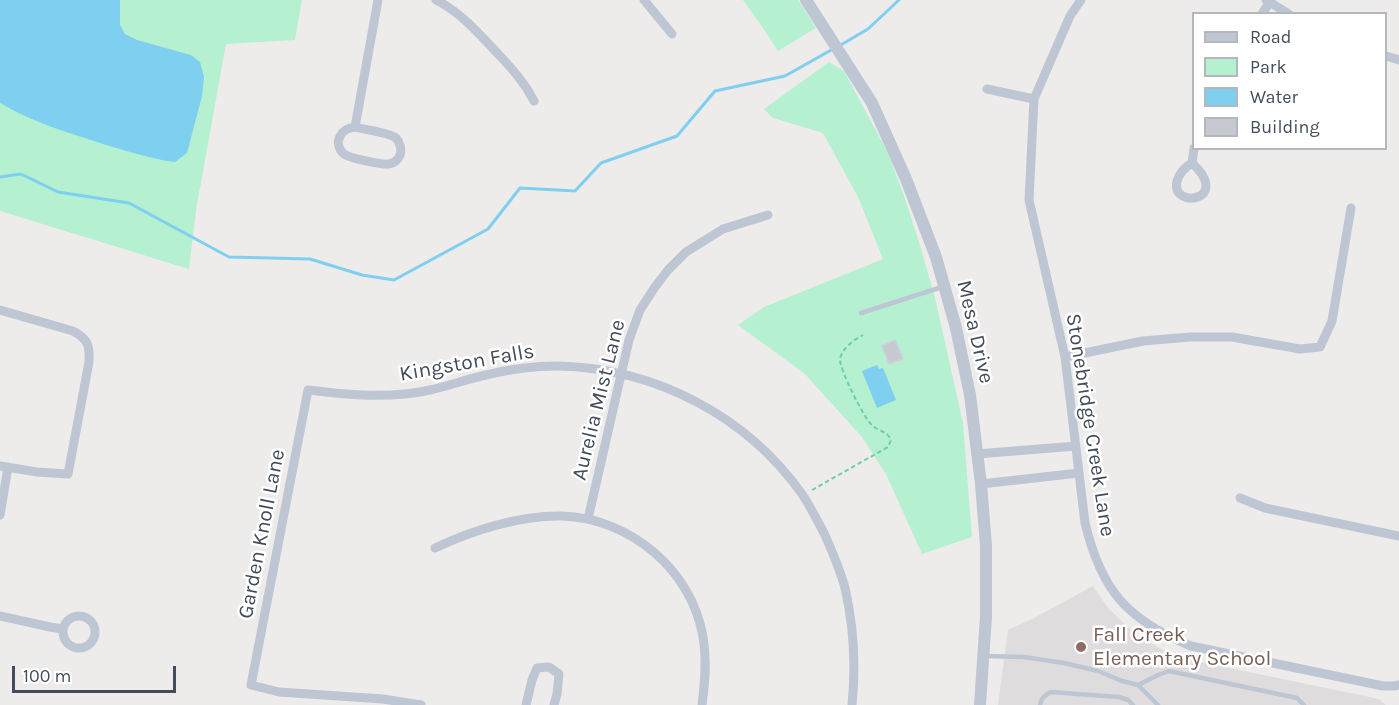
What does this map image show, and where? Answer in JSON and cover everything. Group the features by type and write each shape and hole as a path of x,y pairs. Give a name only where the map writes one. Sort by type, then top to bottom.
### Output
{"street":[{"path":"355,128 378,0"},
{"path":"436,0 473,27 523,82 534,101"},
{"path":"644,0 672,34"},
{"name":"Mesa Drive","path":"806,0 872,103 906,179 936,256 956,328 970,396 986,546 986,616 980,705"},
{"name":"Stonebridge Creek Lane","path":"1081,0 1070,16 1034,99 1029,200 1065,357 1085,523 1090,546 1099,569 1111,589 1127,608 1146,624 1168,637 1191,646 1383,686 1399,685"},
{"path":"1268,2 1286,12"},
{"path":"987,88 1034,99"},
{"path":"347,128 355,128 396,138 401,149 399,158 394,163 387,164 345,154 340,148 339,139 347,128"},
{"path":"1192,163 1194,150"},
{"path":"1065,357 1143,341 1190,337 1232,337 1299,349 1320,347 1332,321 1351,208"},
{"name":"Aurelia Mist Lane","path":"588,519 629,340 640,310 654,287 686,252 723,229 768,215"},
{"path":"0,310 73,331 87,342 90,351 68,474 4,467 0,515"},
{"name":"Kingston Falls","path":"308,390 348,395 388,396 429,390 519,368 557,366 592,368 651,381 711,410 733,424 783,469 803,495 833,553 851,618 855,651 852,705"},
{"name":"Garden Knoll Lane","path":"308,390 251,685 279,692 383,699 421,705"},
{"path":"977,454 1076,446"},
{"path":"981,484 1079,473"},
{"path":"1240,498 1265,508 1399,536"},
{"path":"435,548 458,537 525,519 565,516 588,519 631,535 654,552 676,575 693,605 703,635 706,671 702,705"},
{"path":"0,616 63,628"},
{"path":"526,705 537,668 549,667 559,674 558,693 554,705"}],"lane":[{"path":"861,313 945,286"},
{"path":"984,656 1024,657 1098,671 1138,685 1158,705"},
{"path":"1138,685 1169,671 1297,698 1304,705"},
{"path":"1040,705 1045,695 1052,692 1119,697 1128,700 1133,705"}],"path":[{"path":"803,495 888,447 891,440 888,434 872,426 866,418 842,371 840,359 845,349 852,341 863,335"}],"shaded area":[{"name":"Fall Creek Elementary School","path":"1093,586 1108,608 1137,636 1177,657 1379,699 1386,705 998,705 1008,630"}],"green space":[{"path":"0,0 302,0 295,40 226,44 196,210 189,269 0,211"},
{"path":"743,0 798,0 816,28 778,51"},
{"path":"829,62 844,71 888,153 904,196 935,298 963,423 972,537 922,554 886,474 862,437 805,374 738,325 764,307 883,259 858,197 823,133 773,118 764,109"}],"water":[{"path":"0,0 120,0 120,25 125,34 137,40 191,55 200,62 204,77 202,96 187,153 175,162 157,159 50,126 0,103"},
{"path":"877,365 879,369 883,368 896,400 877,408 862,371"}],"building":[{"path":"895,340 903,359 889,364 882,346"}],"waterway":[{"path":"839,46 868,29 899,0"},
{"path":"0,177 21,174 58,192 129,203 229,257 310,259 362,275 394,280 488,229 520,188 575,191 601,163 677,136 715,91 785,76 833,49"}],"place":[{"name":"Fall Creek Elementary School","path":"1081,647"}]}
